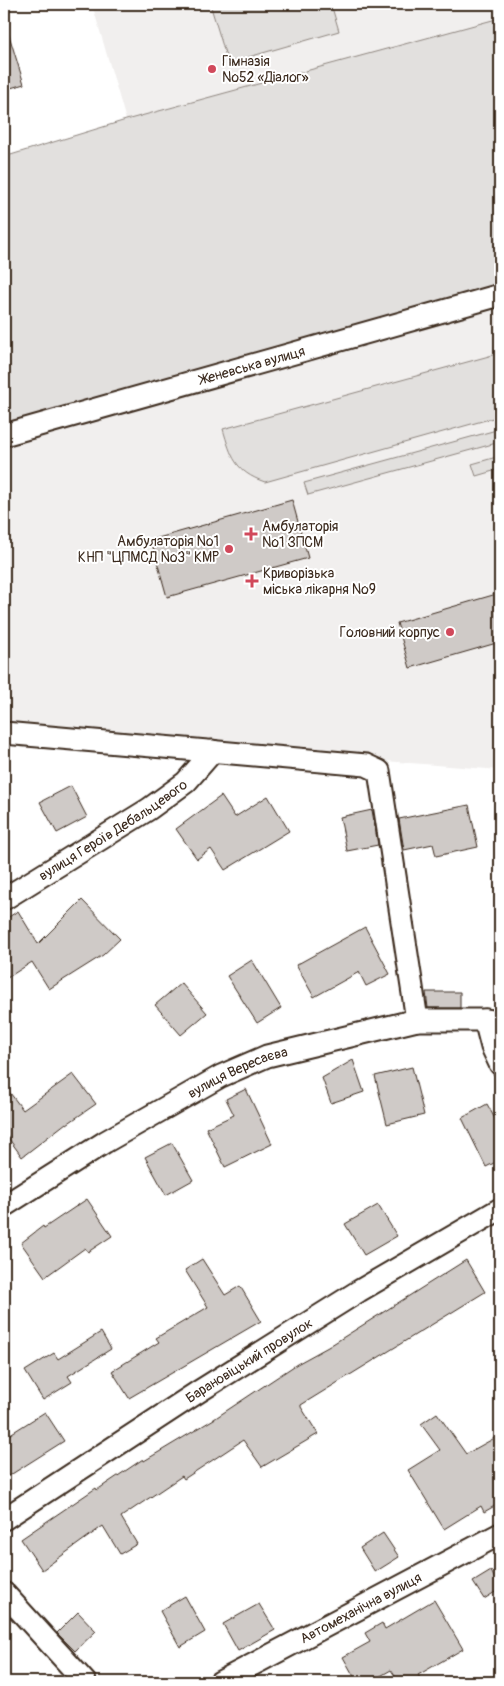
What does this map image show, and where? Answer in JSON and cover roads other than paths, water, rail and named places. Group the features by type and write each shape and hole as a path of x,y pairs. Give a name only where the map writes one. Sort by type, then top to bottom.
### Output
{"street":[{"name":"Женевська вулиця","path":"4,435 500,295"},
{"path":"4,733 366,765 379,771 417,1020"},
{"name":"вулиця Героїв Дебальцевого","path":"4,899 149,809 186,782 213,751"},
{"name":"вулиця Вересаєва","path":"4,1206 105,1142 221,1076 267,1056 417,1020 492,1021"},
{"path":"492,1021 492,1047 500,1064"},
{"name":"Барановіцький провулок","path":"4,1519 206,1386 359,1291 500,1209"},
{"name":"Автомеханічна вулиця","path":"220,1682 500,1534"},
{"path":"4,1594 85,1682"}],"place":[{"name":"Гімназія №52 «Діалог»","path":"212,69"},
{"name":"Амбулаторія №1 ЗПСМ","path":"251,534"},
{"name":"Амбулаторія №1 КНП \"ЦПМСД №3\" КМР","path":"229,549"},
{"name":"Криворізька міська лікарня №9","path":"252,581"},
{"name":"Головний корпус","path":"450,632"}]}
